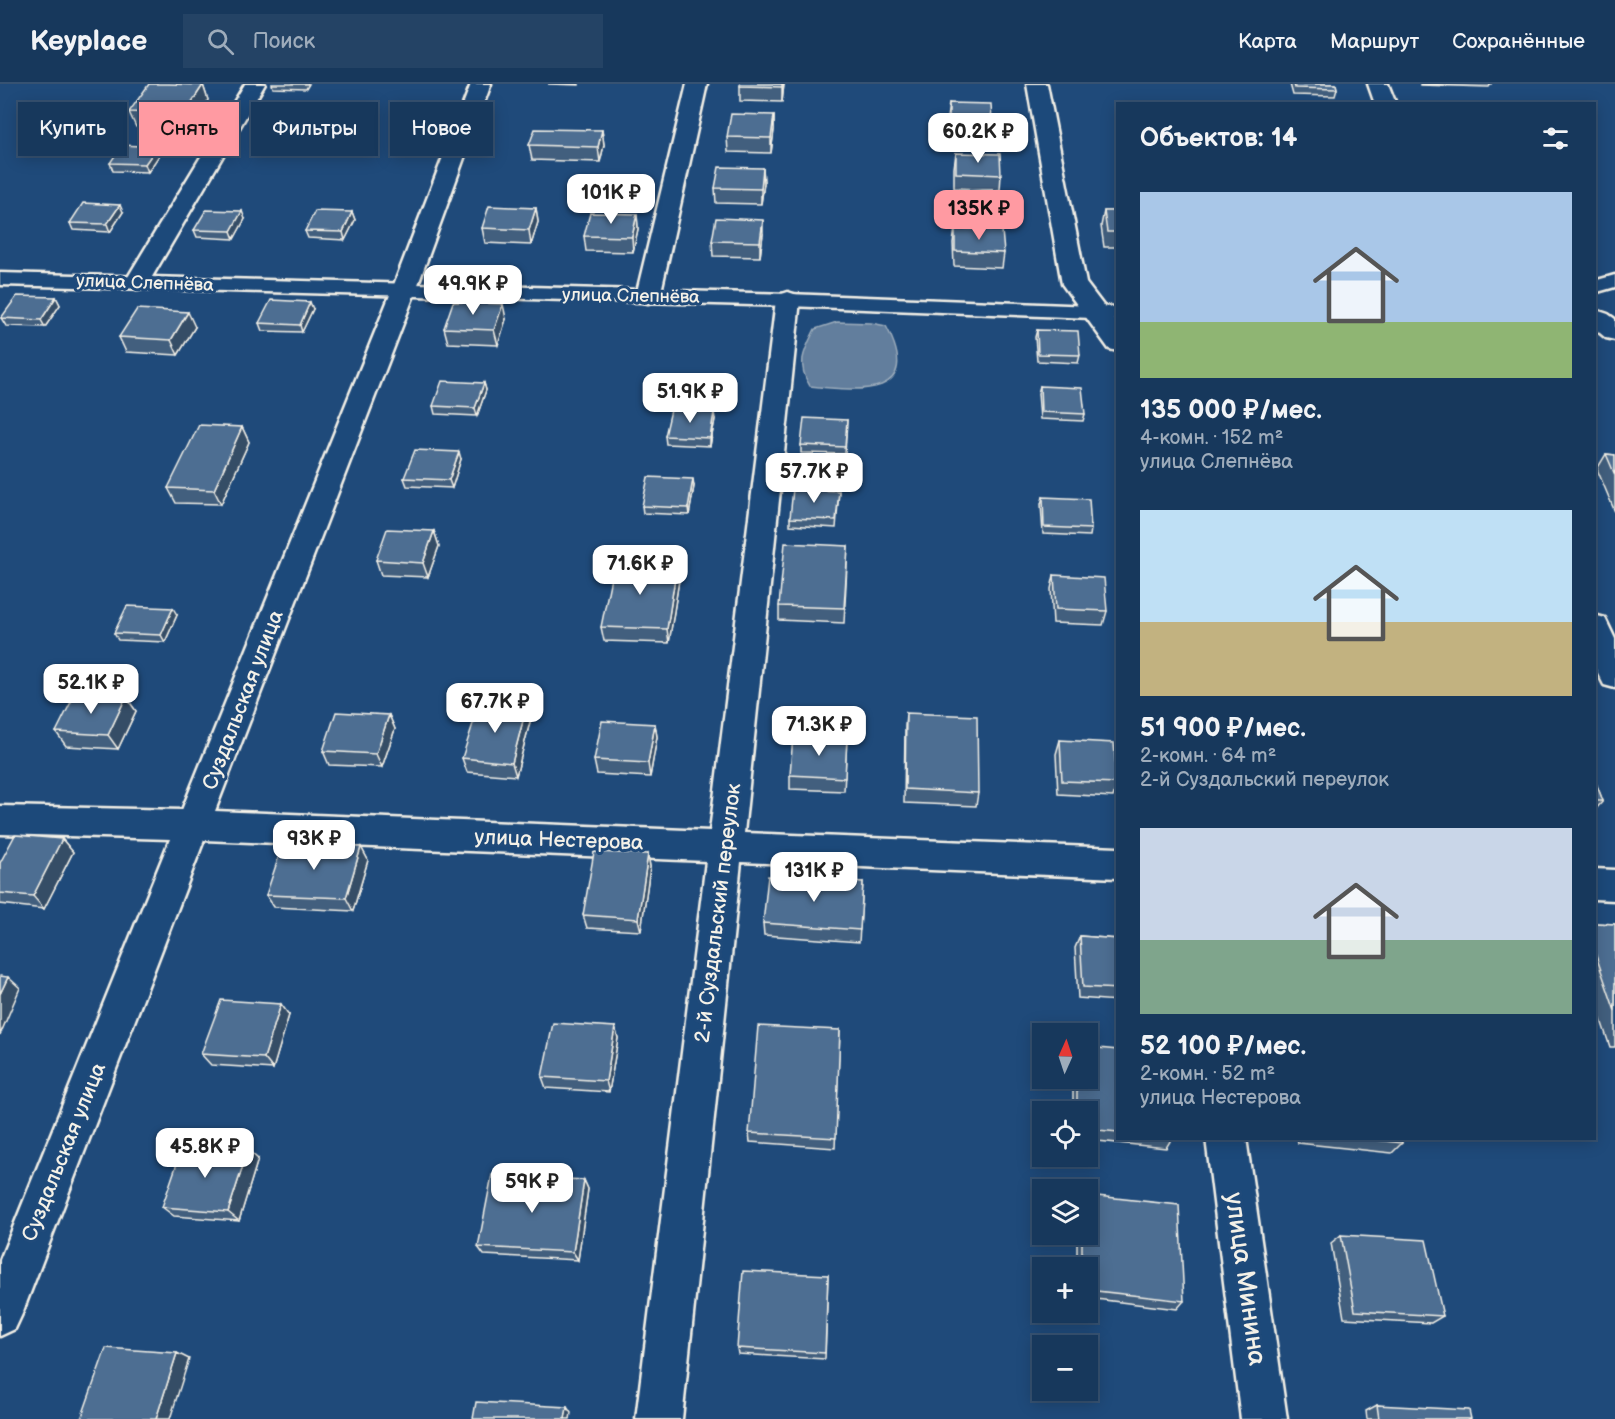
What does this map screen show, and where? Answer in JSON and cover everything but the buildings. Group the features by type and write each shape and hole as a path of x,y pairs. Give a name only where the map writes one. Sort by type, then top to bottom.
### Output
{"street":[{"path":"137,282 255,84"},
{"name":"Суздальская улица","path":"0,1314 404,290 482,84"},
{"path":"648,296 697,84"},
{"path":"1037,84 1074,284 1107,313 1116,337"},
{"path":"1378,84 1385,102"},
{"name":"улица Слепнёва","path":"0,279 788,300 1107,313"},
{"path":"1596,286 1615,281"},
{"name":"2-й Суздальский переулок","path":"659,1419 788,300"},
{"path":"1596,631 1615,676"},
{"name":"улица Нестерова","path":"0,820 194,825 1116,863"},
{"path":"1596,884 1615,885"},
{"name":"улица Минина","path":"1226,1140 1264,1419"}],"water":[{"path":"837,322 886,326 896,350 897,367 892,378 881,385 865,388 810,386 803,371 803,358 808,344 815,329"}]}
